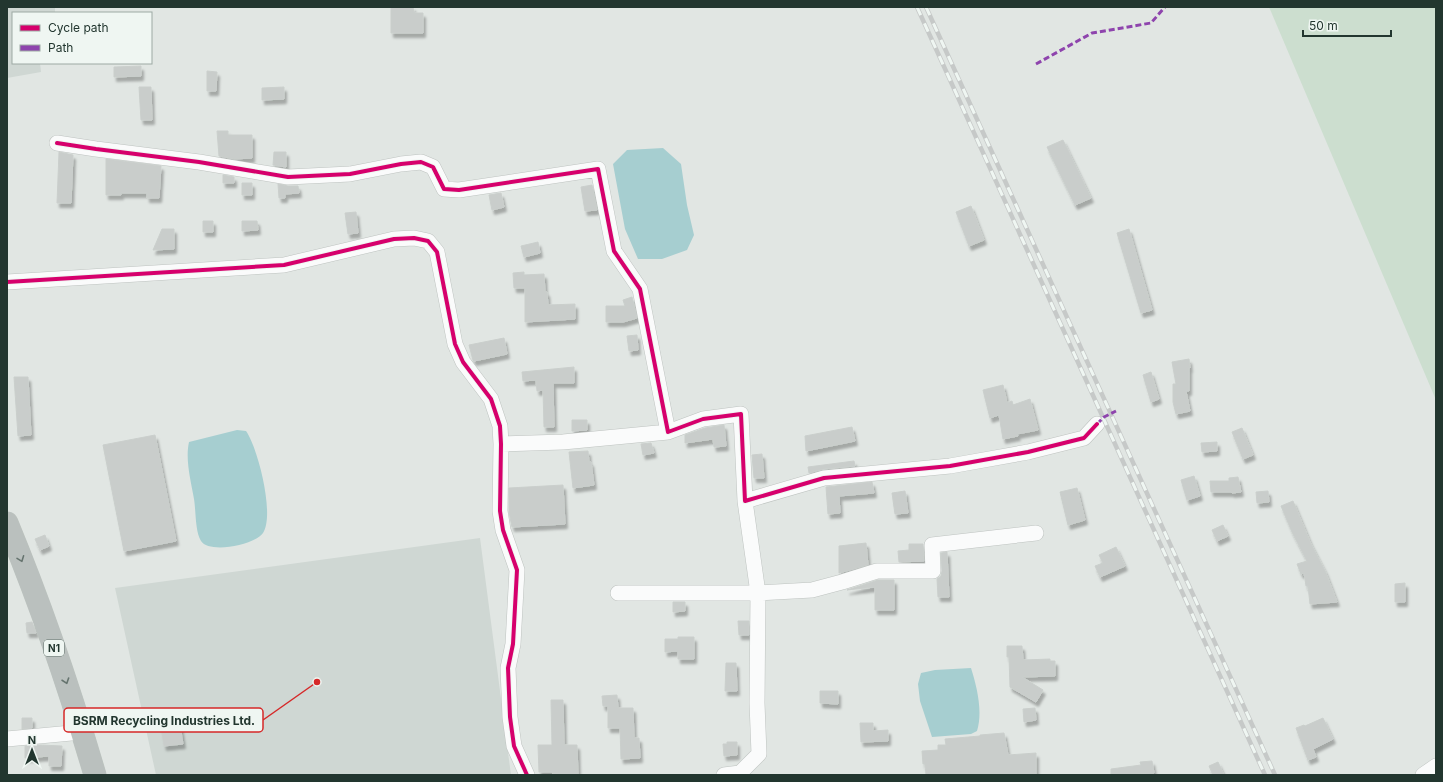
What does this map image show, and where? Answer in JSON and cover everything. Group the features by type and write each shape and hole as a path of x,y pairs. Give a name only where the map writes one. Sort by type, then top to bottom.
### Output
{"highway":[{"name":"N1","path":"7,523 69,690 95,775"}],"street":[{"path":"57,143 199,162 288,177 350,174 401,164 421,162 433,167 444,189 459,190 598,169 614,251 640,289 668,432"},
{"path":"7,282 284,265 394,240 414,238 428,241 437,252 455,344 463,362 491,399 500,426 500,511 503,530 517,570 513,644 508,668 510,717 514,746 527,775"},
{"path":"501,444 563,442 668,432 703,420 741,414 745,501 758,593 757,703 759,754 740,773 724,775"},
{"path":"745,501 824,478 950,466 1028,452 1084,438 1097,424"},
{"path":"618,593 758,593 812,590 877,571 933,571 932,545 1036,533"},
{"path":"7,739 82,732"},
{"path":"1423,775 1436,766"}],"shaded area":[{"path":"7,7 55,7 55,12 12,12 12,64 40,64 41,72 7,78"},
{"path":"480,538 511,775 156,775 115,588"}],"green space":[{"path":"1269,7 1436,7 1436,400"}],"water":[{"path":"663,148 681,164 687,205 694,235 687,250 662,259 638,259 625,229 613,164 627,150"},
{"path":"237,430 246,431 251,440 260,466 266,497 266,524 263,533 251,541 232,546 213,547 206,545 199,537 188,463 189,442"},
{"path":"971,668 977,691 979,708 979,724 977,731 971,734 932,737 920,701 918,684 921,673 935,670"}],"building":[{"path":"391,7 413,7 414,13 423,13 423,33 391,33"},
{"path":"141,66 141,76 114,77 114,67"},
{"path":"207,71 217,72 216,91 207,91"},
{"path":"139,87 151,87 152,120 141,120"},
{"path":"284,87 284,99 262,100 262,88"},
{"path":"217,131 228,131 228,135 252,135 252,158 234,159 219,156"},
{"path":"1063,140 1091,198 1075,205 1047,147"},
{"path":"59,152 73,155 71,203 57,203"},
{"path":"274,152 286,152 286,167 273,165"},
{"path":"106,159 161,166 159,198 147,198 147,193 121,193 121,195 106,195"},
{"path":"223,175 234,177 234,183 223,183"},
{"path":"242,183 252,183 252,195 242,195"},
{"path":"278,184 298,186 299,193 285,194 285,198 279,198"},
{"path":"592,185 597,210 585,211 581,187"},
{"path":"501,193 504,207 492,210 489,195"},
{"path":"971,206 984,240 969,246 956,212"},
{"path":"356,212 358,233 348,234 345,213"},
{"path":"203,221 213,221 213,232 203,232"},
{"path":"242,221 257,221 258,230 242,231"},
{"path":"162,229 174,229 174,249 153,250"},
{"path":"1129,229 1152,310 1141,313 1117,233"},
{"path":"538,242 540,253 524,257 521,246"},
{"path":"524,272 524,275 544,274 545,292 547,292 548,305 575,304 575,319 525,322 525,288 514,288 513,273"},
{"path":"632,297 637,318 623,322 606,322 606,306 625,306 623,300"},
{"path":"637,335 638,350 629,351 627,336"},
{"path":"504,338 507,354 473,360 469,345"},
{"path":"1189,359 1189,391 1186,391 1190,411 1176,414 1173,402 1173,384 1176,384 1172,362"},
{"path":"574,367 574,383 553,383 554,427 544,427 543,390 537,391 536,380 523,381 522,372"},
{"path":"1151,372 1159,399 1151,402 1143,375"},
{"path":"14,377 28,377 31,435 18,436"},
{"path":"1003,385 1007,403 1012,401 1013,405 1030,399 1038,430 1017,434 1018,436 1003,439 999,415 990,418 983,390"},
{"path":"572,420 587,420 587,430 572,431"},
{"path":"724,425 726,446 714,447 713,439 685,443 685,435 705,428"},
{"path":"852,427 855,441 806,451 805,436"},
{"path":"1242,428 1253,455 1243,459 1232,432"},
{"path":"155,435 176,541 124,551 103,445"},
{"path":"1217,442 1217,451 1202,452 1201,443"},
{"path":"651,443 654,453 643,455 641,444"},
{"path":"588,451 594,485 573,488 569,452"},
{"path":"762,454 764,478 754,478 752,455"},
{"path":"854,461 855,466 823,469 809,473 808,467"},
{"path":"1194,476 1200,496 1187,500 1181,480"},
{"path":"1238,477 1241,492 1211,492 1210,481 1229,481 1229,478"},
{"path":"872,482 874,493 839,496 840,513 828,514 826,487"},
{"path":"563,485 565,524 512,527 509,512 509,488"},
{"path":"1077,488 1085,520 1068,525 1060,492"},
{"path":"905,491 908,513 895,514 892,493"},
{"path":"1268,491 1269,502 1257,503 1256,492"},
{"path":"1293,501 1310,542 1325,571 1337,602 1310,604 1308,586 1306,586 1304,573 1301,574 1297,564 1307,561 1281,506"},
{"path":"1223,525 1228,536 1217,541 1212,530"},
{"path":"45,535 49,546 40,550 35,539"},
{"path":"866,543 868,565 839,573 839,546"},
{"path":"909,544 923,544 924,561 899,562 898,551 909,550"},
{"path":"1116,547 1125,566 1100,577 1095,566 1103,563 1099,555"},
{"path":"947,552 949,597 938,597 937,579 941,576 942,571 941,553"},
{"path":"878,580 894,580 894,610 875,610 875,587 847,590"},
{"path":"1405,583 1405,602 1395,602 1395,584"},
{"path":"673,602 685,602 685,611 673,612"},
{"path":"738,621 749,621 749,635 739,635"},
{"path":"32,622 36,633 27,633 26,623"},
{"path":"678,637 694,637 694,659 678,659 678,651 665,652 665,639 678,639"},
{"path":"1007,646 1022,646 1023,660 1050,659 1050,661 1055,661 1055,676 1022,677 1043,690 1036,702 1010,687"},
{"path":"726,663 736,663 737,691 725,691"},
{"path":"820,691 838,691 838,704 820,703"},
{"path":"617,695 618,708 633,708 634,738 639,738 640,758 621,759 620,728 608,728 608,706 603,706 602,696"},
{"path":"551,700 563,700 564,745 577,745 578,775 553,775 552,772 539,772 538,745 552,745"},
{"path":"1035,708 1036,720 1024,722 1023,709"},
{"path":"178,712 183,744 164,746 159,715"},
{"path":"22,718 32,718 32,728 22,729"},
{"path":"1323,718 1333,739 1313,749 1316,757 1308,760 1296,728 1305,726"},
{"path":"860,723 873,723 873,731 888,730 888,741 861,742"},
{"path":"1004,733 1008,755 1036,753 1036,775 926,775 922,751 938,750 938,745 946,745 945,739"},
{"path":"727,742 737,742 737,755 724,756 723,744 727,744"},
{"path":"25,746 62,746 61,766 49,766 49,756 25,758"},
{"path":"1152,761 1154,773 1111,775 1111,769 1141,765 1140,762"},
{"path":"1218,762 1224,775 1213,775 1209,766"}],"railway":[{"path":"917,7 1265,775"},
{"path":"926,7 1275,775"}],"marked path":[{"path":"1036,64 1092,33 1151,23 1165,7"},
{"path":"1097,424 1104,417 1116,411"}],"cycle path":[{"path":"57,143 199,162 288,177 350,174 401,164 421,162 433,167 444,189 459,190 598,169 614,251 640,289 668,432 703,419 741,414 745,501 824,478 950,466 1028,452 1084,438 1097,424"},
{"path":"7,282 284,265 394,239 414,238 428,241 437,252 455,344 463,362 491,399 500,426 500,511 503,530 517,570 513,644 508,668 510,717 514,746 527,775"}],"place":[{"name":"BSRM Recycling Industries Ltd.","path":"317,682"}]}
